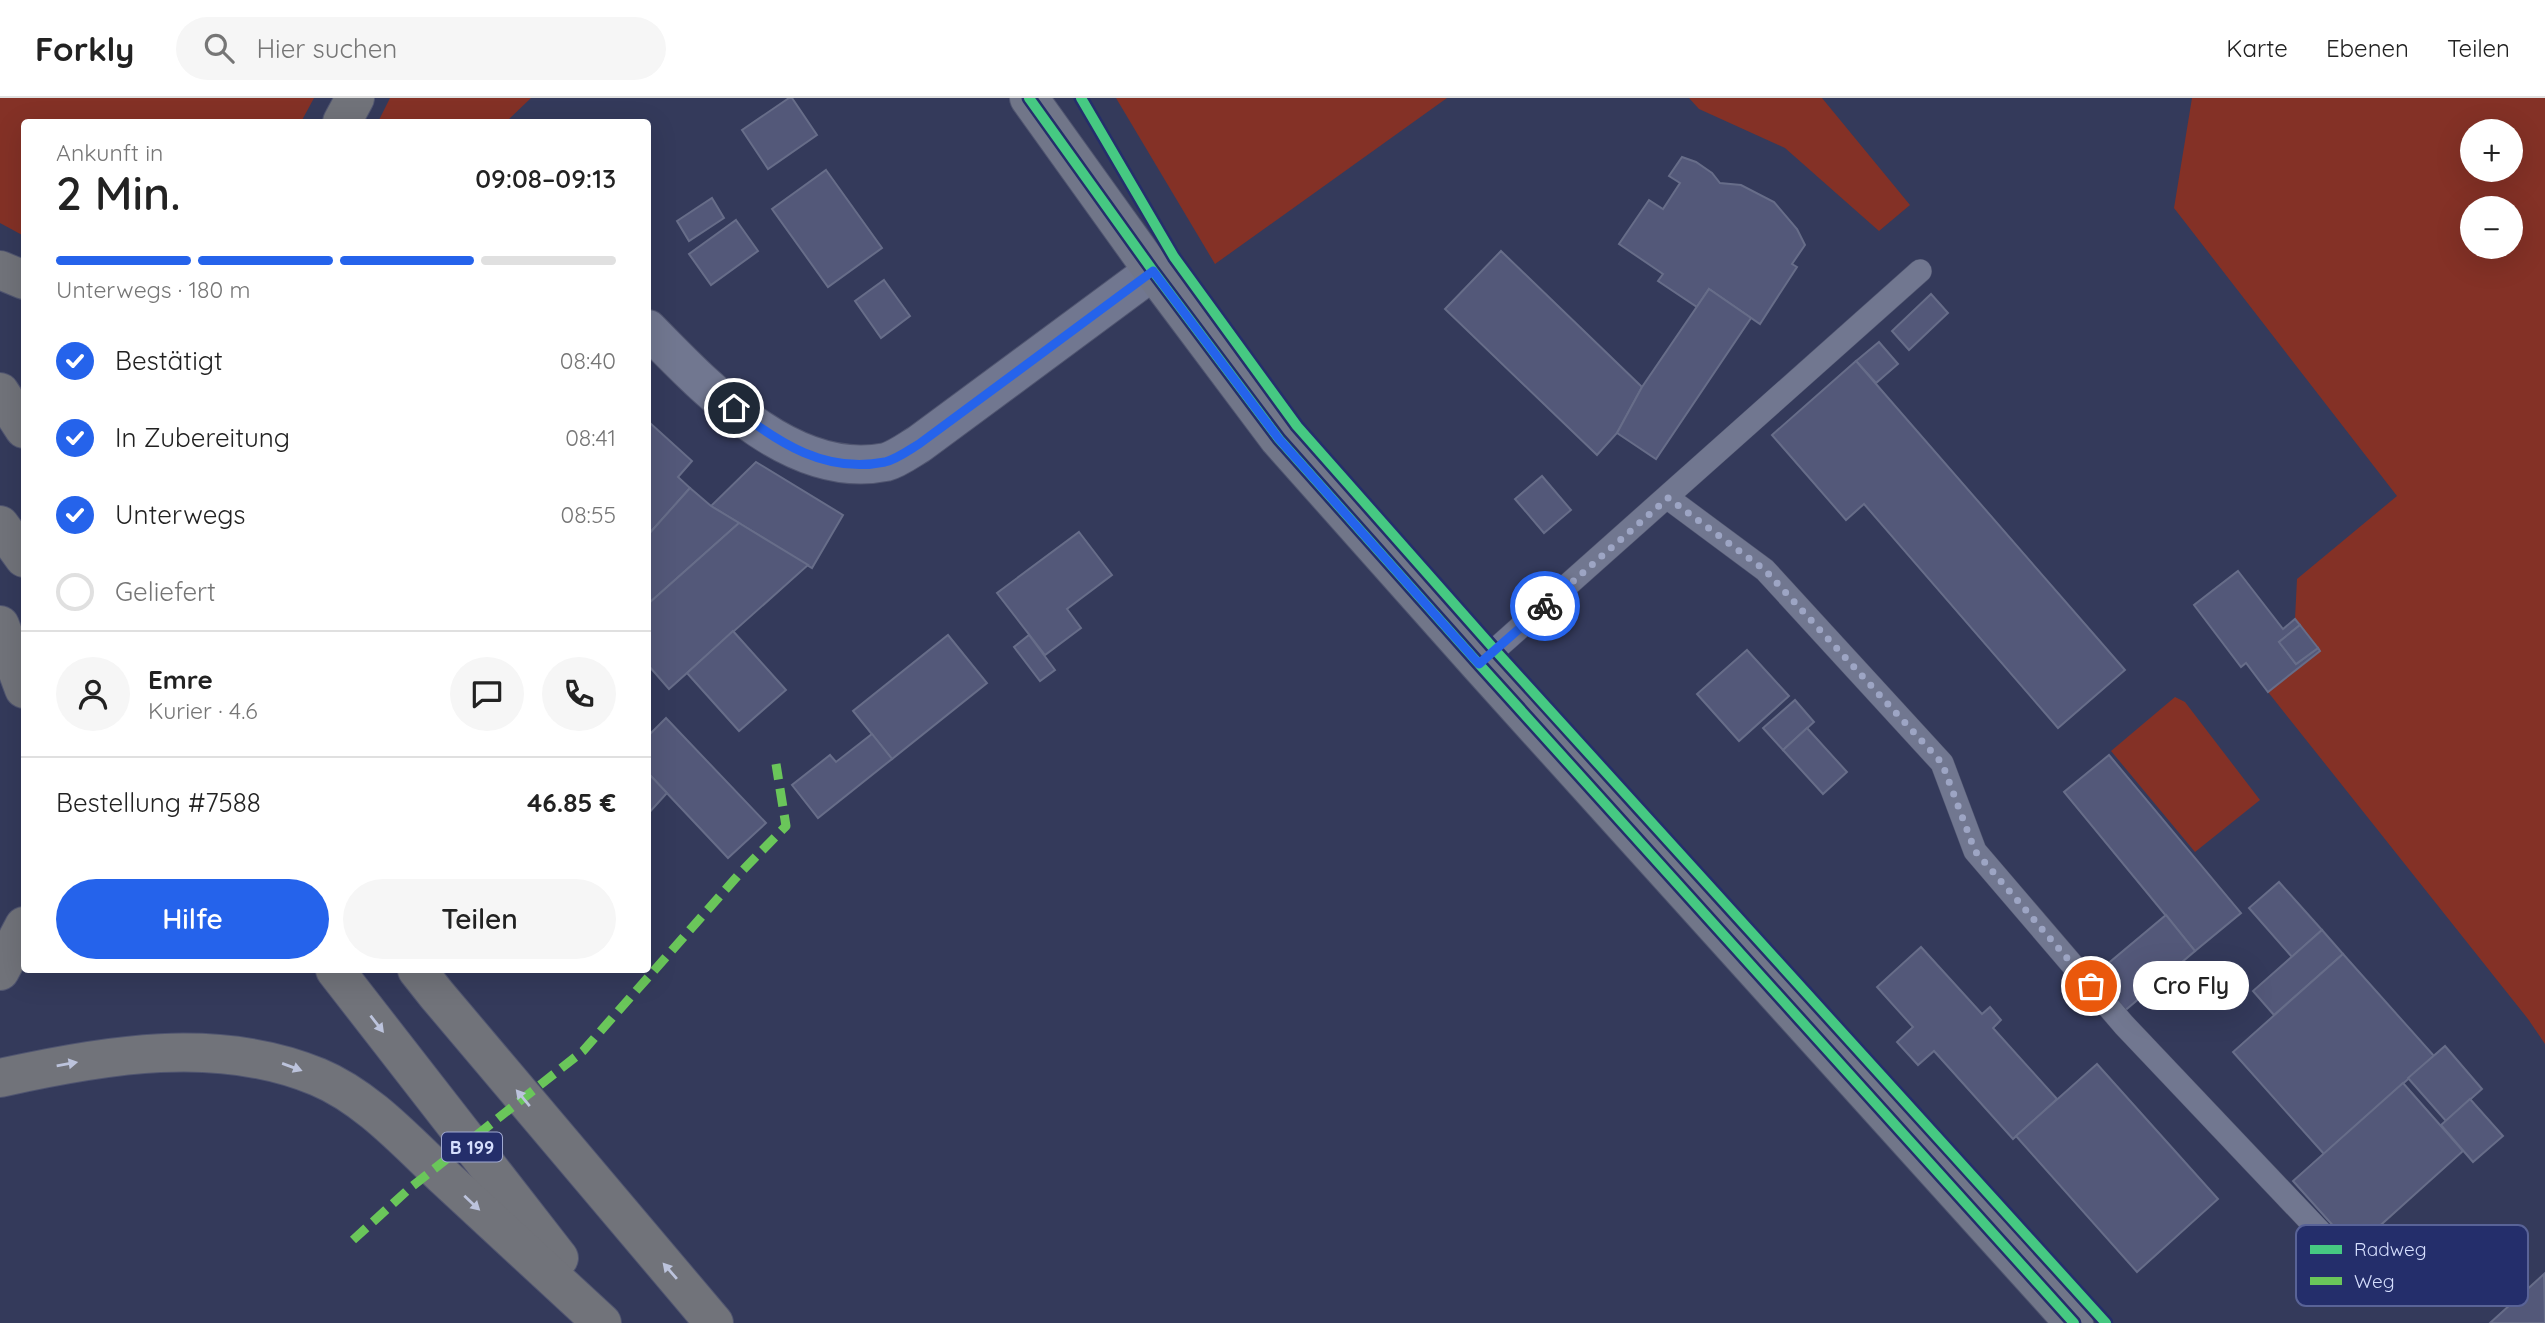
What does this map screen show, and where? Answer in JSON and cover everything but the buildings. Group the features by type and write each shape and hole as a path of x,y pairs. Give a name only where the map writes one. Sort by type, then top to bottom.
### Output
{"highway":[{"path":"344,119 355,98"},
{"path":"0,270 21,279"},
{"path":"0,392 21,424"},
{"path":"0,524 21,554"},
{"path":"0,625 21,681"},
{"path":"0,971 21,932"},
{"name":"B 199","path":"337,973 610,1323"},
{"path":"425,978 714,1323"},
{"path":"0,1078 65,1064 156,1052 241,1056 280,1063 320,1077 353,1096 392,1128 602,1323"}],"street":[{"path":"1029,98 1153,271 1279,439 2074,1323"},
{"path":"651,332 715,393 771,437 810,456 854,464 888,461 919,444 1153,271"}],"lane":[{"path":"1479,664 1920,271"},
{"path":"1668,498 1765,570 1942,763 1975,851 2124,1025 2314,1225"}],"shaded area":[{"path":"0,98 314,98 303,119 21,119 21,234 0,223"},
{"path":"390,98 531,98 509,119 380,119"},
{"path":"1116,98 1447,98 1215,264"},
{"path":"1689,98 1822,98 1910,205 1879,231 1785,148 1699,109"},
{"path":"2192,98 2545,98 2545,1044 2528,1019 2268,692 2320,651 2295,619 2297,579 2397,496 2174,208"},
{"path":"2175,697 2185,702 2260,800 2195,852 2111,751"}],"marked path":[{"path":"353,1240 410,1188 583,1051 741,872 786,826 776,764"}],"cycle path":[{"path":"1029,98 1153,271 1279,439 2074,1323"},
{"path":"1081,98 1174,257 1297,426 1495,650 2106,1323"}],"way so far":[{"path":"1545,606 1668,498 1765,570 1942,763 1975,851 2091,986"}],"place":[{"name":"Cro Fly","path":"2091,986"}],"route":[{"path":"734,408 771,437 810,456 854,464 888,461 919,444 1153,271 1279,439 1479,664 1545,606"}]}
